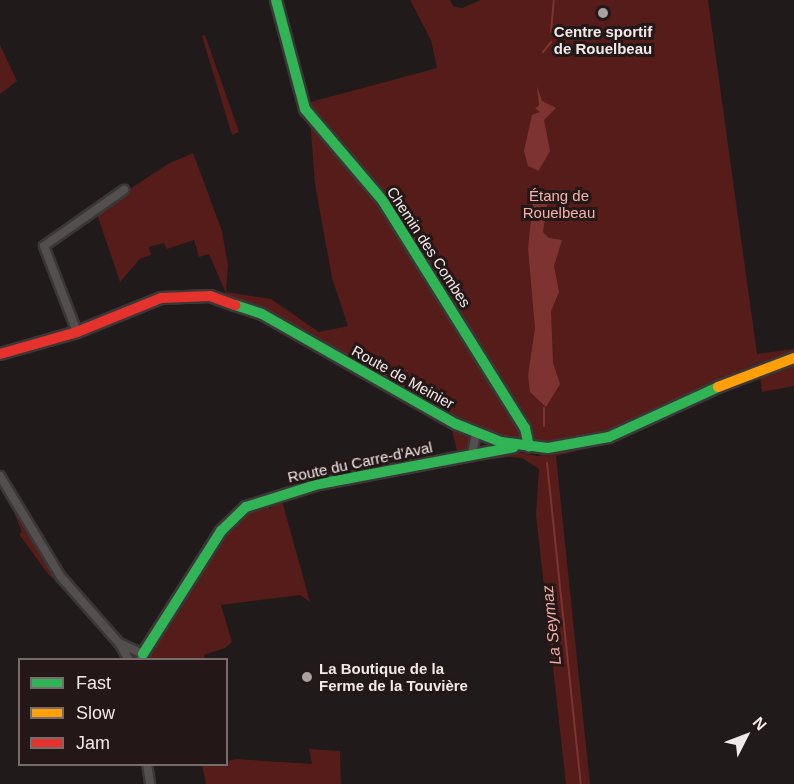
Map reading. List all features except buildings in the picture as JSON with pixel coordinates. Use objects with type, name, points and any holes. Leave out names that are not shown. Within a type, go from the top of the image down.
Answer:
[{"type":"street","name":"Chemin des Combes","points":[[276,0],[305,109],[383,201],[525,428],[524,447]]},
{"type":"street","points":[[77,332],[44,246],[123,190]]},
{"type":"street","name":"Route de Meinier","points":[[1,352],[77,332],[161,298],[194,294],[225,299],[262,314],[476,433],[524,447],[573,446],[609,437],[732,380],[794,358]]},
{"type":"street","points":[[472,454],[476,433]]},
{"type":"street","name":"Route du Carre-d'Aval","points":[[141,657],[221,531],[241,510],[311,486],[472,454],[524,447]]},
{"type":"street","points":[[0,476],[48,559],[120,643],[128,658]]},
{"type":"street","points":[[120,643],[141,657]]},
{"type":"street","points":[[147,766],[150,784]]},
{"type":"green space","name":"Étang de Rouelbeau","points":[[410,0],[450,0],[453,6],[462,8],[481,0],[708,0],[757,354],[794,349],[794,355],[758,363],[591,439],[537,444],[448,299],[307,103],[437,68],[431,40]]},
{"type":"green space","points":[[205,35],[239,132],[232,135],[202,36]]},
{"type":"green space","points":[[0,45],[17,81],[0,94]]},
{"type":"green space","points":[[310,119],[380,200],[522,427],[525,440],[479,430],[385,380],[377,368],[369,369],[227,296],[209,254],[199,257],[194,240],[167,249],[164,243],[149,247],[151,255],[140,259],[120,282],[96,211],[168,164],[193,153],[222,231],[228,265],[226,292],[271,299],[319,332],[348,326],[332,278],[315,184]]},
{"type":"green space","points":[[794,364],[794,386],[762,392],[760,375]]},
{"type":"green space","points":[[451,427],[471,437],[467,451],[458,454]]},
{"type":"green space","points":[[614,442],[556,456],[590,784],[566,784],[536,515],[539,469],[522,458],[511,457],[424,467],[514,451],[537,456]]},
{"type":"green space","points":[[281,497],[310,602],[300,595],[221,605],[232,642],[225,648],[204,655],[205,658],[144,658],[179,611],[224,532],[246,512],[267,505],[270,509]]},
{"type":"green space","points":[[11,505],[22,526],[65,589],[48,574],[19,534],[22,532]]},
{"type":"green space","points":[[309,749],[340,751],[341,784],[206,784],[202,766],[228,766],[228,761],[237,759],[312,764]]},
{"type":"shaded area","points":[[537,86],[542,101],[556,108],[544,120],[550,151],[539,170],[541,194],[548,201],[543,232],[549,238],[562,240],[554,266],[559,292],[551,311],[553,363],[560,384],[546,407],[530,392],[528,376],[535,328],[528,248],[533,201],[541,195],[539,171],[528,166],[524,151],[532,115],[540,112],[535,108],[539,106]]},
{"type":"waterway","points":[[551,32],[554,0]]},
{"type":"waterway","points":[[543,52],[551,42]]},
{"type":"waterway","name":"La Seymaz","points":[[544,408],[544,426]]},
{"type":"waterway","name":"La Seymaz","points":[[547,463],[581,784]]},
{"type":"traffic: fast","points":[[276,0],[305,109],[383,201],[525,428],[529,447]]},
{"type":"traffic: fast","points":[[235,305],[262,314],[456,424],[501,442],[548,448],[609,437],[718,387]]},
{"type":"traffic: fast","points":[[143,654],[221,531],[246,507],[319,484],[514,447]]},
{"type":"traffic: slow","points":[[718,387],[794,358]]},
{"type":"traffic: jam","points":[[0,354],[77,332],[161,298],[210,296],[235,305]]},
{"type":"place","name":"Centre sportif de Rouelbeau","points":[[603,13]]},
{"type":"place","name":"La Boutique de la Ferme de la Touvière","points":[[307,677]]}]
